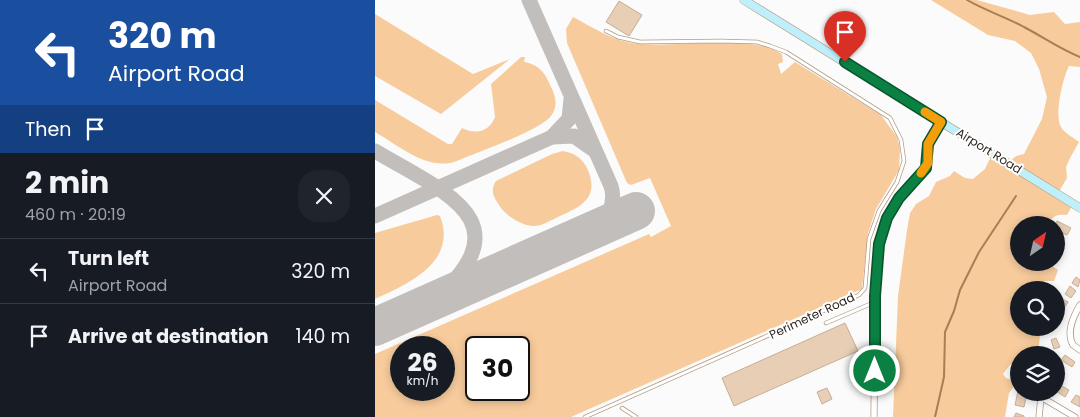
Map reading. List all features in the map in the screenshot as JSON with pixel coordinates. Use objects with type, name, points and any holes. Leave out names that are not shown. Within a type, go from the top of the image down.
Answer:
[{"type":"main road","name":"Airport Road","points":[[744,0],[1080,208]]},
{"type":"street","points":[[874,417],[875,301],[879,244],[887,218],[899,198],[926,168],[928,144],[941,122]]},
{"type":"street","points":[[1080,305],[1074,314],[1070,332],[1073,346],[1080,350]]},
{"type":"street","points":[[1039,417],[1041,397],[1075,417]]},
{"type":"lane","name":"Perimeter Road","points":[[585,417],[859,295],[865,288],[869,239],[879,211],[897,182],[903,161],[901,140],[890,118],[786,52],[757,42],[640,42],[618,37],[606,31]]},
{"type":"lane","points":[[826,323],[875,301]]},
{"type":"lane","points":[[875,353],[869,353],[862,364],[862,389],[875,389]]},
{"type":"lane","points":[[622,408],[635,417]]},
{"type":"shaded area","points":[[931,0],[977,0],[1030,15],[1054,12],[1065,24],[1080,22],[1080,67],[1069,66],[1062,87],[1058,114],[1062,129],[1079,142],[1066,167],[1067,178],[1058,193],[1073,204],[1067,215],[1010,216],[1010,271],[1058,271],[1054,281],[1010,281],[1010,336],[1040,336],[1039,346],[1010,346],[1010,365],[1003,374],[1010,379],[1010,392],[1005,417],[893,417],[898,296],[910,213],[916,204],[929,196],[936,182],[950,176],[954,171],[965,178],[973,179],[985,169],[992,154],[1008,163],[1016,156],[1024,154],[1042,119],[1047,97],[1039,69],[1031,53],[1015,41],[988,35]]},
{"type":"shaded area","points":[[375,14],[473,74],[510,59],[441,114],[375,76]]},
{"type":"shaded area","points":[[573,17],[605,34],[632,43],[733,42],[751,44],[782,54],[783,62],[778,64],[781,74],[795,62],[881,115],[897,137],[900,148],[899,170],[876,209],[868,233],[862,289],[571,417],[375,417],[375,354],[390,347],[390,401],[455,401],[455,336],[416,336],[649,234],[651,237],[671,226],[650,178],[631,185],[627,183],[567,43],[566,29]]},
{"type":"shaded area","points":[[521,57],[525,57],[524,62],[534,65],[541,70],[553,90],[555,98],[555,109],[551,116],[535,128],[457,161],[446,163],[435,163],[414,156],[375,132],[375,100],[448,144],[452,144],[462,128],[477,132],[486,129],[495,117],[491,84]]},
{"type":"shaded area","points":[[563,151],[577,156],[583,161],[591,179],[590,195],[580,206],[537,226],[521,223],[501,208],[493,192],[496,181],[552,154]]},
{"type":"shaded area","points":[[437,215],[440,216],[444,232],[442,246],[436,259],[415,278],[375,299],[375,233]]},
{"type":"building","points":[[619,1],[642,15],[629,36],[606,22]]},
{"type":"building","points":[[1065,225],[1071,228],[1067,235],[1065,234]]},
{"type":"building","points":[[1076,277],[1080,280],[1078,287],[1072,283]]},
{"type":"building","points":[[1070,286],[1076,291],[1071,298],[1065,294]]},
{"type":"building","points":[[845,323],[858,351],[734,406],[722,378]]},
{"type":"building","points":[[1056,338],[1060,346],[1053,346],[1051,340]]},
{"type":"building","points":[[1065,355],[1075,362],[1072,367],[1065,363]]},
{"type":"building","points":[[827,388],[832,399],[822,404],[817,392]]},
{"type":"building","points":[[1065,388],[1069,390],[1065,397]]},
{"type":"building","points":[[1076,395],[1080,397],[1080,407],[1071,402]]},
{"type":"building","points":[[1016,401],[1025,401],[1024,407],[1015,405]]},
{"type":"building","points":[[1016,413],[1024,416],[1024,417],[1014,417]]},
{"type":"waterway","points":[[967,0],[1017,23],[1080,57]]},
{"type":"waterway","points":[[935,417],[944,377],[945,332],[960,290],[979,252],[1016,196]]},
{"type":"taxiway","points":[[529,0],[611,186],[613,197],[611,208],[600,228]]},
{"type":"taxiway","points":[[552,137],[569,119],[571,99]]},
{"type":"taxiway","points":[[375,216],[552,137],[574,136],[594,150]]},
{"type":"taxiway","points":[[375,151],[449,196],[465,212],[474,230],[473,250],[460,274],[432,302]]},
{"type":"runway","points":[[375,327],[636,211]]},
{"type":"slow traffic","points":[[921,173],[928,163],[928,144],[941,122],[925,112]]},
{"type":"route","points":[[845,62],[941,122],[928,144],[928,163],[926,168],[899,198],[887,218],[879,244],[875,296],[875,371]]}]
